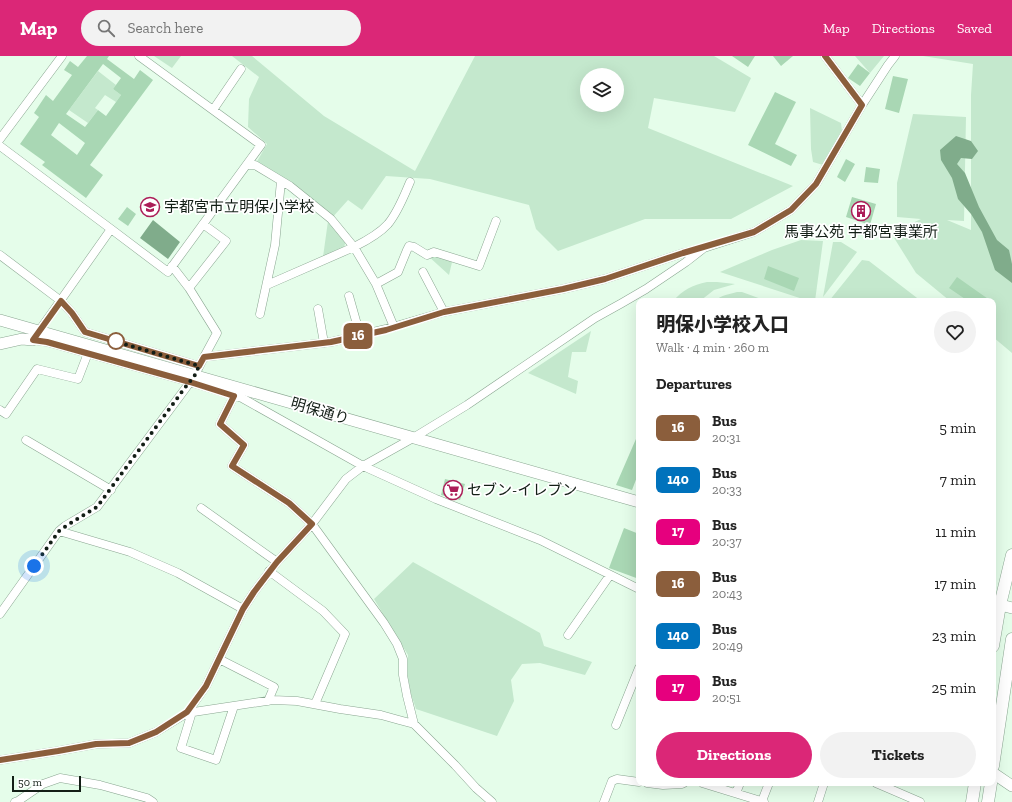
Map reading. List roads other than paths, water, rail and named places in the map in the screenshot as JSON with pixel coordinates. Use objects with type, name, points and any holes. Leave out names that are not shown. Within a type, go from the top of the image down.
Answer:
[{"type":"main road","points":[[996,616],[997,604],[1009,582],[1012,555]]},
{"type":"main road","points":[[996,747],[1010,661],[1012,639]]},
{"type":"main road","points":[[972,802],[975,786]]},
{"type":"main road","points":[[988,802],[991,786]]},
{"type":"street","points":[[0,139],[62,56]]},
{"type":"street","points":[[0,146],[168,272],[261,145],[139,56]]},
{"type":"street","points":[[825,56],[862,105]]},
{"type":"street","points":[[204,357],[324,343],[394,327],[444,312],[563,289],[605,279],[683,253],[754,232],[791,210],[816,184],[862,105],[895,56]]},
{"type":"street","points":[[213,110],[241,69]]},
{"type":"street","points":[[247,165],[255,165],[290,186],[331,220],[354,247],[376,284],[394,327]]},
{"type":"street","points":[[260,314],[275,245],[281,181]]},
{"type":"street","points":[[267,285],[368,240],[388,224],[403,199],[410,182]]},
{"type":"street","points":[[376,284],[398,272],[409,246],[414,247],[427,255],[434,252],[479,266],[496,221]]},
{"type":"street","points":[[189,288],[226,241],[204,224]]},
{"type":"street","points":[[0,344],[36,335],[111,230]]},
{"type":"street","points":[[234,706],[216,760],[181,748],[190,712],[220,659],[243,609],[269,571],[312,524],[346,479],[364,466],[467,405],[595,318],[646,289],[704,248]]},
{"type":"street","points":[[0,255],[61,301],[72,313],[85,332],[195,374],[234,396],[242,398],[364,466],[436,499],[540,540],[636,588]]},
{"type":"street","points":[[0,614],[59,531],[97,507],[195,374],[217,333],[189,288],[172,266]]},
{"type":"street","points":[[423,272],[444,312]]},
{"type":"street","points":[[349,296],[360,335]]},
{"type":"street","points":[[318,309],[324,343]]},
{"type":"street","name":"明保通り","points":[[0,320],[36,335],[195,374],[636,501]]},
{"type":"street","points":[[36,335],[47,342],[88,353],[195,374]]},
{"type":"street","points":[[0,410],[6,414],[37,369],[78,379],[88,353]]},
{"type":"street","points":[[234,396],[220,424],[244,445],[232,466],[289,503],[312,524],[384,623],[397,644],[403,659],[403,675],[414,724]]},
{"type":"street","points":[[26,440],[110,490]]},
{"type":"street","points":[[201,508],[277,562]]},
{"type":"street","points":[[59,531],[130,552],[178,573],[243,609]]},
{"type":"street","points":[[269,571],[323,611],[345,634],[315,704]]},
{"type":"street","points":[[568,635],[610,575]]},
{"type":"street","points":[[997,604],[1012,608]]},
{"type":"street","points":[[220,659],[274,687],[268,701]]},
{"type":"street","points":[[616,725],[636,675]]},
{"type":"street","points":[[0,760],[96,744],[129,743],[156,732],[190,712],[273,700],[297,701],[340,710],[381,715],[414,724],[476,788],[492,802]]},
{"type":"street","points":[[996,775],[1012,786]]},
{"type":"street","points":[[15,802],[43,784],[60,778],[100,785],[147,798],[153,802]]},
{"type":"street","points":[[604,802],[612,781],[617,779],[636,780]]},
{"type":"street","points":[[712,786],[763,802],[768,786]]},
{"type":"street","points":[[736,793],[739,786]]},
{"type":"street","points":[[818,802],[823,786]]},
{"type":"street","points":[[883,786],[920,802]]},
{"type":"place","name":"宇都宮市立明保小学校","points":[[150,207]]},
{"type":"place","name":"馬事公苑 宇都宮事業所","points":[[861,211]]},
{"type":"place","name":"セブン-イレブン","points":[[453,490]]}]
